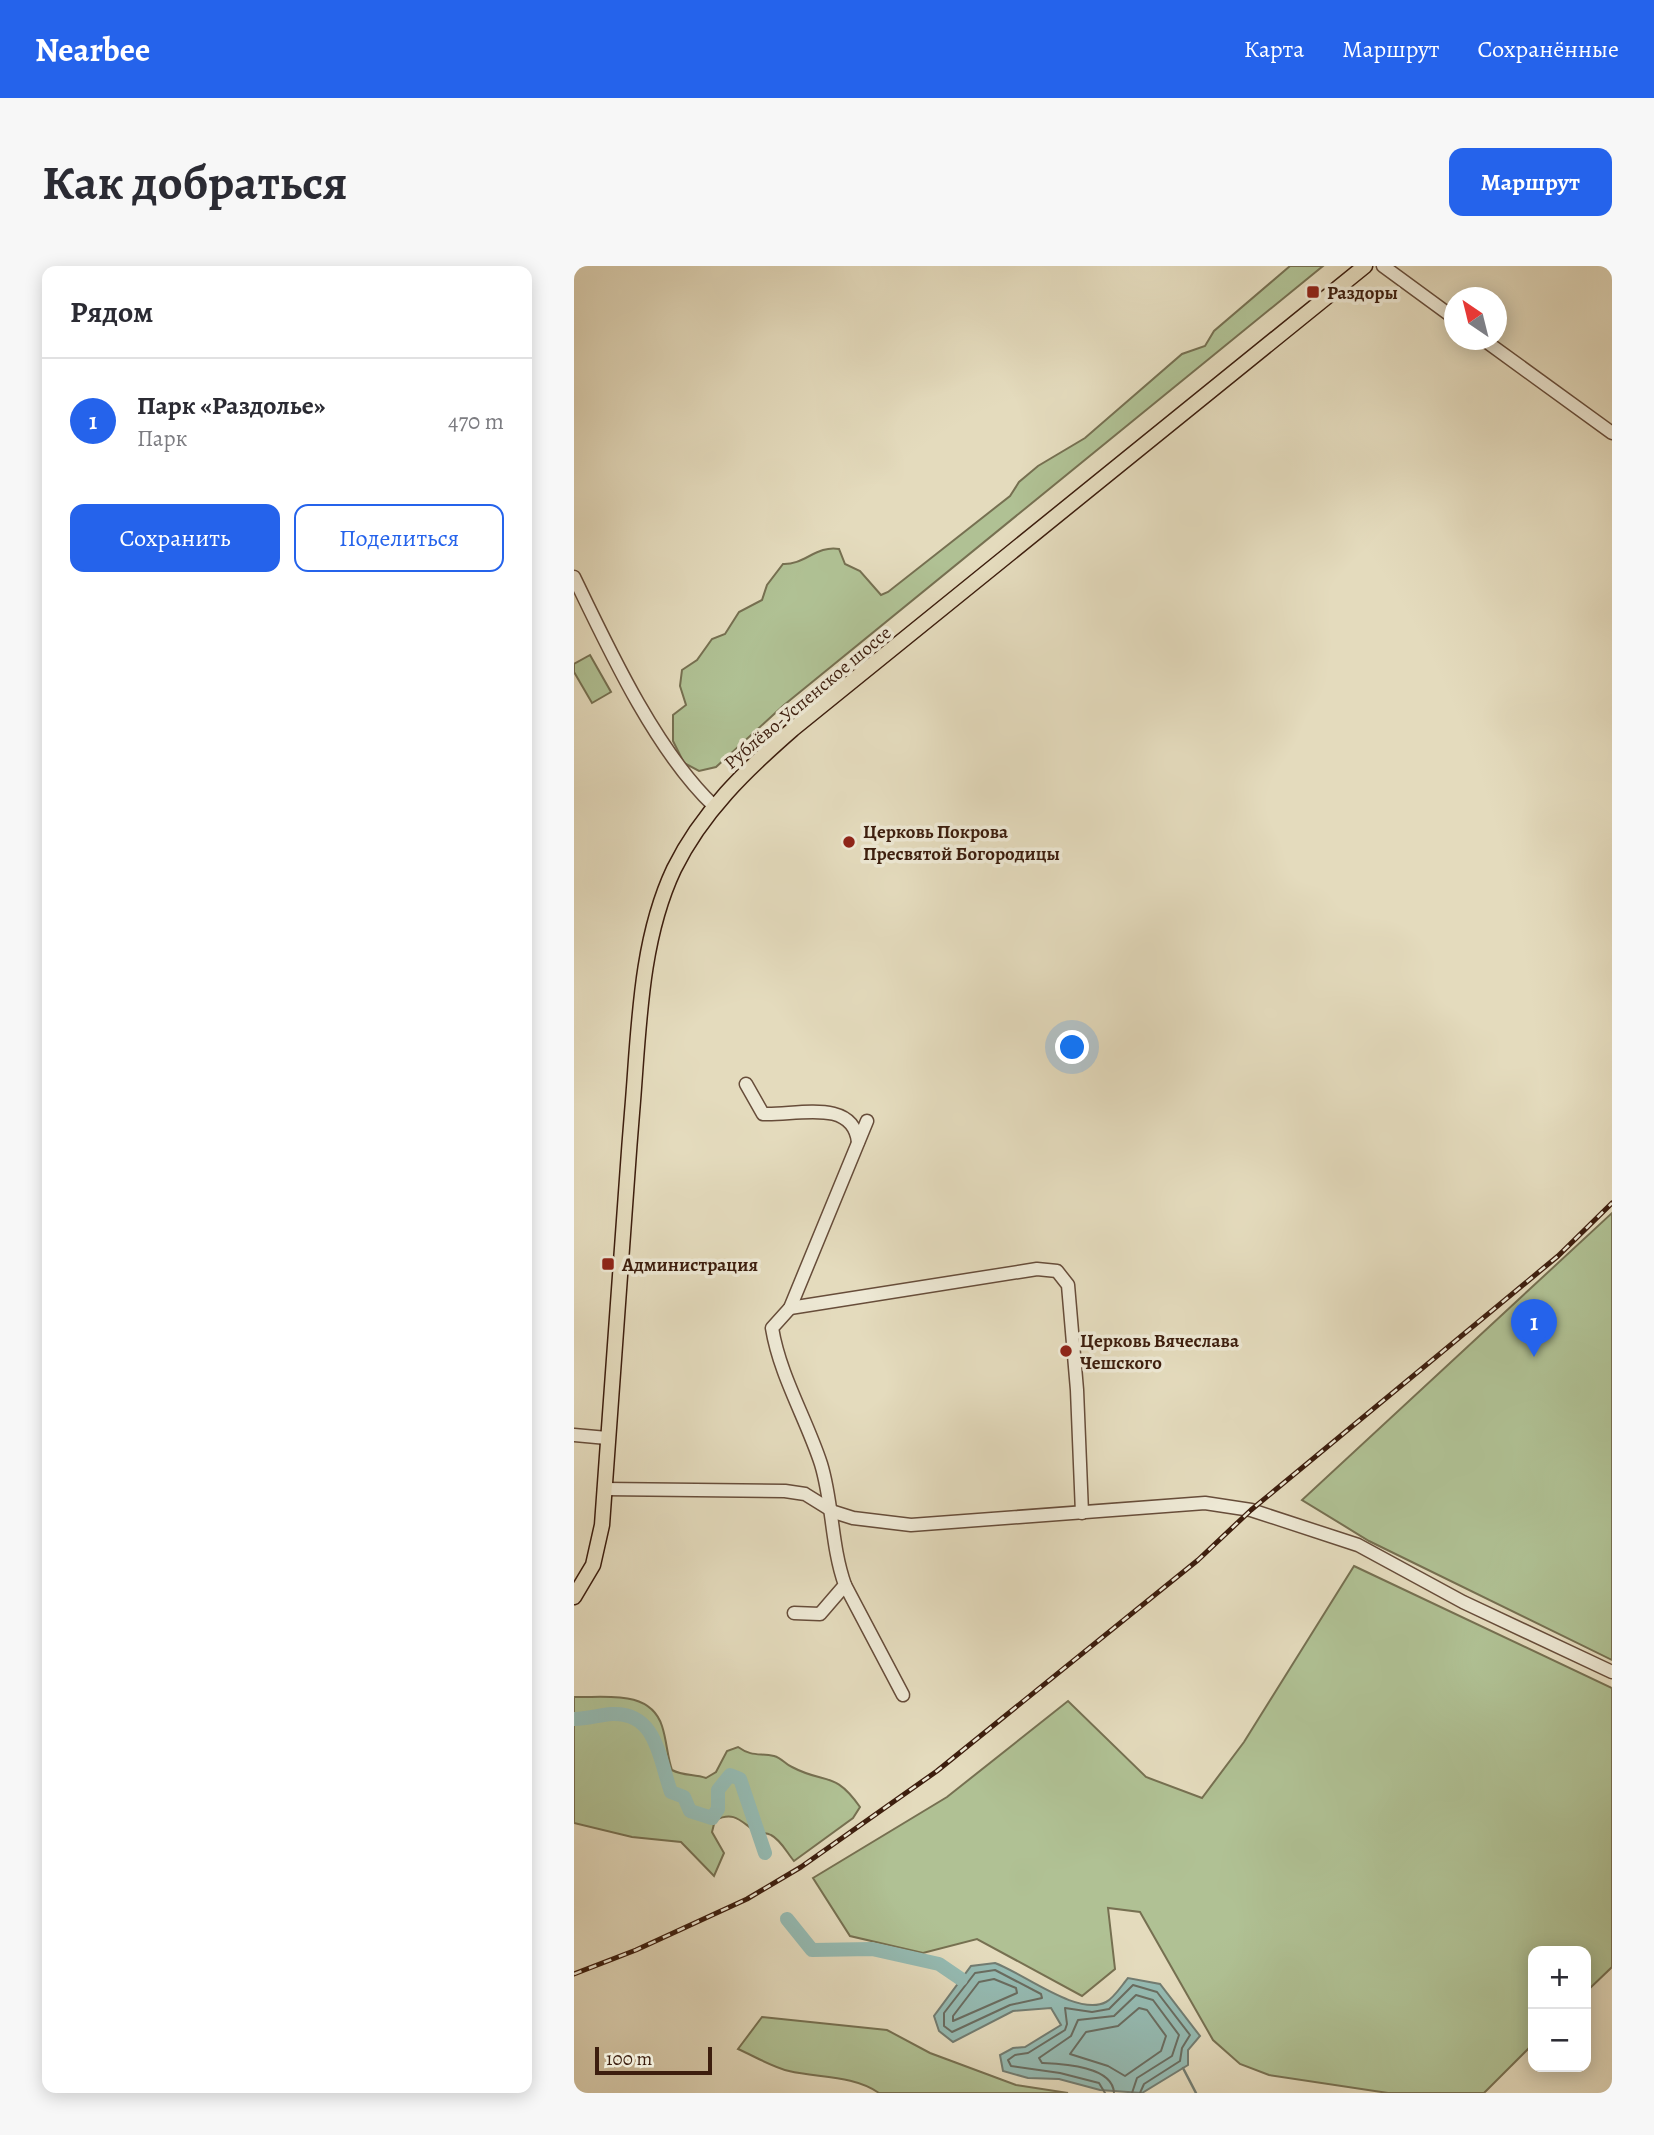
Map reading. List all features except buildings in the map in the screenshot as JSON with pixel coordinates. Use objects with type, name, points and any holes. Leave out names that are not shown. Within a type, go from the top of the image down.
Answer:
[{"type":"main road","name":"Рублёво-Успенское шоссе","points":[[574,1597],[587,1578],[597,1552],[618,1312],[619,1251],[649,957],[664,893],[674,870],[714,806],[750,767],[793,729],[1365,266]]},
{"type":"street","points":[[1383,266],[1444,311]]},
{"type":"street","points":[[1498,350],[1612,433]]},
{"type":"street","points":[[574,577],[603,636],[670,755],[684,776],[714,806]]},
{"type":"street","points":[[746,1084],[763,1114],[814,1111],[847,1118],[856,1128],[858,1142]]},
{"type":"street","points":[[867,1121],[790,1308],[772,1328],[775,1350],[821,1464],[837,1563],[845,1585],[903,1695]]},
{"type":"street","points":[[790,1308],[1037,1269],[1057,1270],[1068,1285],[1077,1390],[1082,1513]]},
{"type":"street","points":[[574,1435],[607,1438]]},
{"type":"street","points":[[604,1489],[786,1490],[805,1494],[853,1518],[911,1525],[1205,1503],[1251,1510],[1358,1545],[1452,1596],[1612,1672]]},
{"type":"street","points":[[794,1613],[820,1614],[845,1585]]},
{"type":"green space","points":[[1290,266],[1323,266],[784,705],[716,767],[699,771],[684,763],[673,741],[673,715],[686,705],[680,686],[682,670],[697,660],[712,639],[725,634],[739,612],[762,600],[767,585],[783,564],[798,562],[824,550],[839,549],[845,564],[860,571],[881,595],[888,592],[1010,496],[1019,482],[1038,466],[1085,438],[1182,354],[1205,346],[1214,331]]},
{"type":"green space","points":[[590,655],[611,692],[592,703],[574,672],[574,664]]},
{"type":"green space","points":[[1612,1213],[1612,1660],[1369,1541],[1302,1500]]},
{"type":"green space","points":[[1354,1566],[1612,1688],[1612,1967],[1591,1987],[1591,1946],[1528,1946],[1528,2049],[1484,2093],[1388,2093],[1269,2075],[1240,2064],[1213,2040],[1140,1912],[1108,1908],[1115,1969],[1082,1996],[977,1939],[923,1953],[850,1936],[813,1878],[947,1797],[1068,1701],[1146,1777],[1202,1798],[1244,1742]]},
{"type":"green space","points":[[574,1697],[625,1698],[648,1706],[662,1726],[670,1765],[676,1772],[706,1778],[716,1772],[727,1751],[738,1747],[752,1753],[777,1757],[790,1766],[836,1783],[851,1795],[860,1807],[853,1818],[794,1861],[775,1837],[757,1832],[732,1817],[715,1820],[712,1832],[724,1853],[714,1876],[681,1842],[632,1837],[574,1823]]},
{"type":"green space","points":[[762,2017],[887,2030],[930,2053],[1016,2085],[1068,2093],[879,2093],[847,2080],[789,2071],[738,2049]]},
{"type":"water","points":[[995,1963],[1050,1992],[1081,2004],[1106,2002],[1128,1978],[1160,1984],[1200,2036],[1188,2050],[1188,2065],[1142,2093],[1100,2090],[1059,2079],[1028,2078],[1003,2071],[1000,2055],[1013,2048],[1025,2047],[1061,2025],[1051,2008],[1013,2011],[953,2042],[939,2031],[934,2016],[971,1966]]},
{"type":"waterway","points":[[574,1719],[612,1714],[627,1715],[639,1721],[654,1740],[671,1792],[684,1797],[690,1811],[712,1818],[718,1809],[718,1790],[730,1775],[740,1779],[765,1853]]},
{"type":"waterway","points":[[787,1919],[812,1950],[872,1949],[939,1964],[961,1979]]},
{"type":"waterway","points":[[1183,2068],[1196,2093]]},
{"type":"railway","points":[[574,1974],[636,1950],[747,1899],[801,1867],[937,1771],[1198,1560],[1251,1510],[1558,1256],[1612,1203]]},
{"type":"place","name":"Раздоры","points":[[1313,292]]},
{"type":"place","name":"Церковь Покрова Пресвятой Богородицы","points":[[849,842]]},
{"type":"place","name":"Администрация","points":[[608,1264]]},
{"type":"place","name":"Церковь Вячеслава Чешского","points":[[1066,1351]]},
{"type":"place","name":"Парк «Раздолье»","points":[[1534,1357]]}]
